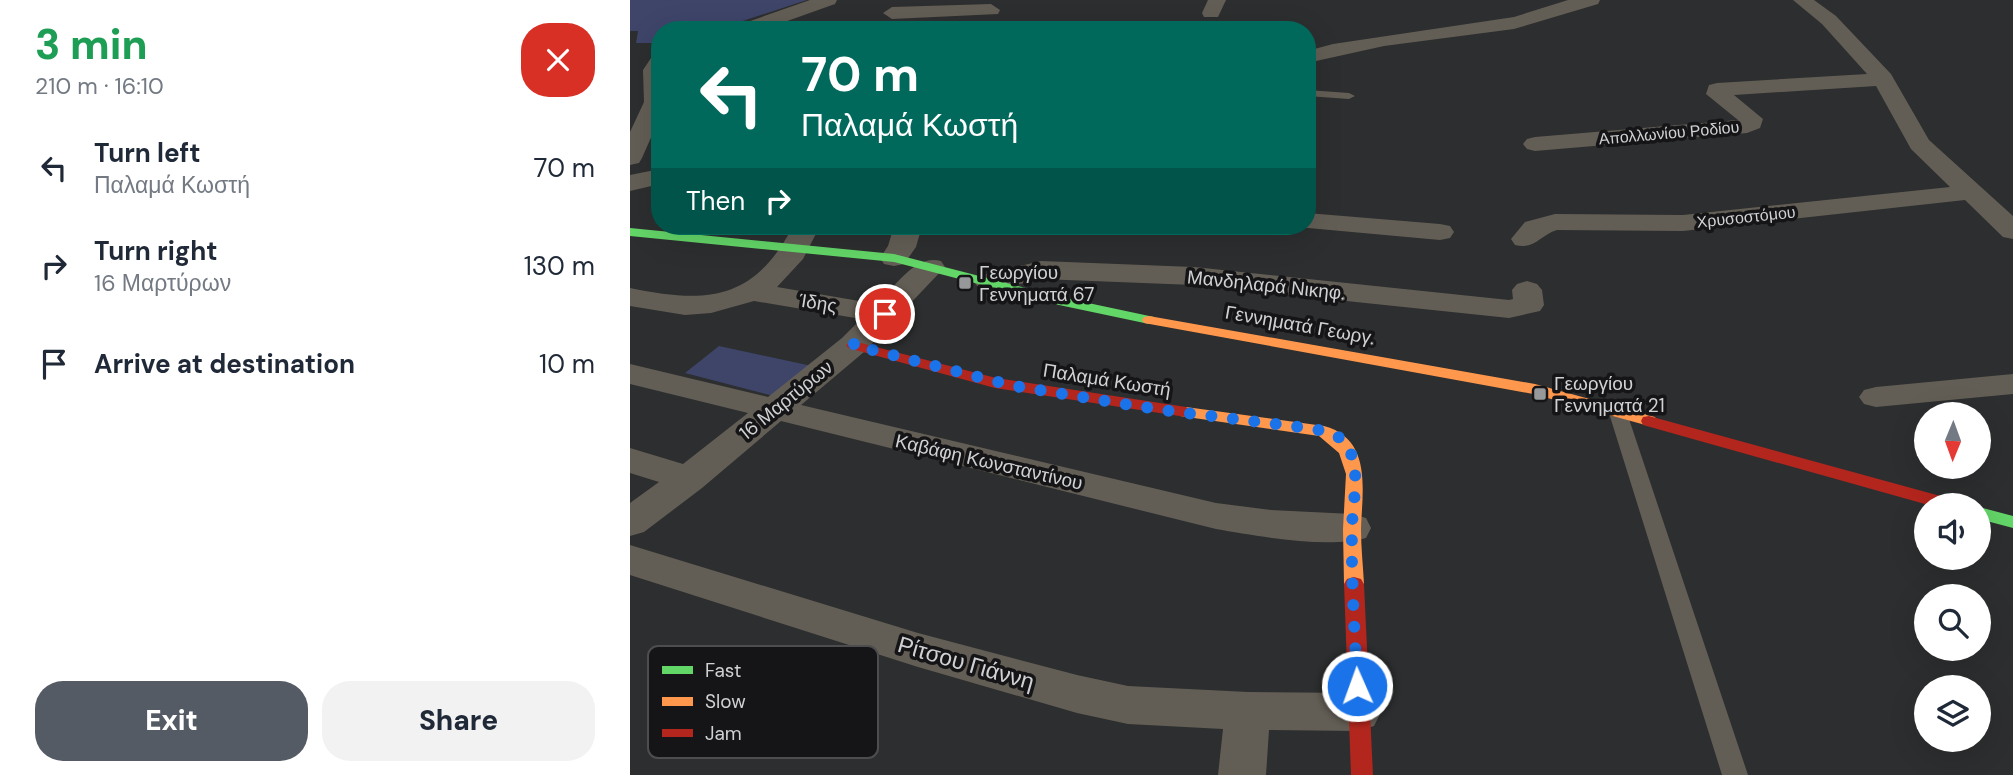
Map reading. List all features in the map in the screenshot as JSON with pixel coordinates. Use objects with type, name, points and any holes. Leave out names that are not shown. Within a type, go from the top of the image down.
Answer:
[{"type":"street","points":[[768,21],[828,0]]},
{"type":"street","points":[[1316,55],[1366,43],[1530,20],[1591,0]]},
{"type":"street","points":[[1802,0],[1829,20],[1883,79],[1919,144],[2013,231]]},
{"type":"street","points":[[892,13],[994,5]]},
{"type":"street","name":"Απολλωνίου Ροδίου","points":[[1535,144],[1746,126],[1752,123],[1752,119],[1717,94],[1717,90],[1883,79]]},
{"type":"street","points":[[630,158],[651,119]]},
{"type":"street","points":[[630,183],[651,178]]},
{"type":"street","name":"Χρυσοστόμου","points":[[1525,239],[1535,228],[1555,222],[1683,223],[1972,191]]},
{"type":"street","points":[[1316,223],[1440,232]]},
{"type":"street","name":"Γεννηματά Γεωργ.","points":[[630,232],[651,233]]},
{"type":"street","name":"Γεννηματά Γεωργ.","points":[[733,235],[802,237],[1129,316],[1490,380],[1616,410],[1914,494]]},
{"type":"street","points":[[894,258],[902,247],[905,235]]},
{"type":"street","points":[[742,297],[788,262],[802,237]]},
{"type":"street","name":"16 Μαρτύρων","points":[[630,522],[775,410],[853,345],[931,267]]},
{"type":"street","name":"Μανδηλαρά Νικηφ.","points":[[989,282],[1041,271],[1194,276],[1509,309],[1529,305],[1527,290]]},
{"type":"street","name":"Ίδης","points":[[630,297],[668,304],[713,304],[742,297],[885,314]]},
{"type":"street","name":"Παλαμά Κωστή","points":[[853,345],[1018,387],[1324,431],[1345,442],[1350,451],[1355,489],[1352,528]]},
{"type":"street","name":"Καβάφη Κωνσταντίνου","points":[[630,374],[1225,518],[1271,524],[1352,528]]},
{"type":"street","points":[[1875,397],[2013,384]]},
{"type":"street","points":[[630,460],[689,478]]},
{"type":"street","points":[[1991,516],[2013,522]]},
{"type":"street","points":[[1352,528],[1362,775]]},
{"type":"street","name":"Ρίτσου Γιάννη","points":[[630,560],[918,650],[1077,694],[1128,705],[1248,711],[1358,712]]},
{"type":"street","points":[[1242,775],[1248,711]]},
{"type":"lane","points":[[1316,94],[1349,96]]},
{"type":"lane","points":[[1616,410],[1735,775]]},
{"type":"shaded area","points":[[630,0],[807,0],[743,21],[651,21],[651,43],[636,43],[638,31],[630,31]]},
{"type":"shaded area","points":[[719,346],[812,366],[774,396],[685,373]]},
{"type":"traffic: fast","points":[[630,232],[651,234]]},
{"type":"traffic: fast","points":[[660,235],[894,258],[1059,301],[1149,320]]},
{"type":"traffic: fast","points":[[1991,516],[2013,522]]},
{"type":"traffic: slow","points":[[1149,320],[1535,389],[1649,421]]},
{"type":"traffic: slow","points":[[1186,412],[1324,431],[1338,440],[1347,451],[1354,474],[1354,584]]},
{"type":"traffic: jam","points":[[853,345],[995,383],[1186,412]]},
{"type":"traffic: jam","points":[[1649,421],[1914,495]]},
{"type":"traffic: jam","points":[[1354,584],[1362,775]]},
{"type":"place","name":"Γεωργίου Γεννηματά 67","points":[[965,283]]},
{"type":"place","name":"Γεωργίου Γεννηματά 21","points":[[1540,394]]},
{"type":"route","points":[[885,314],[853,345],[995,383],[1162,410],[1308,428],[1335,435],[1345,442],[1353,464],[1355,489],[1352,528],[1357,686]]}]
